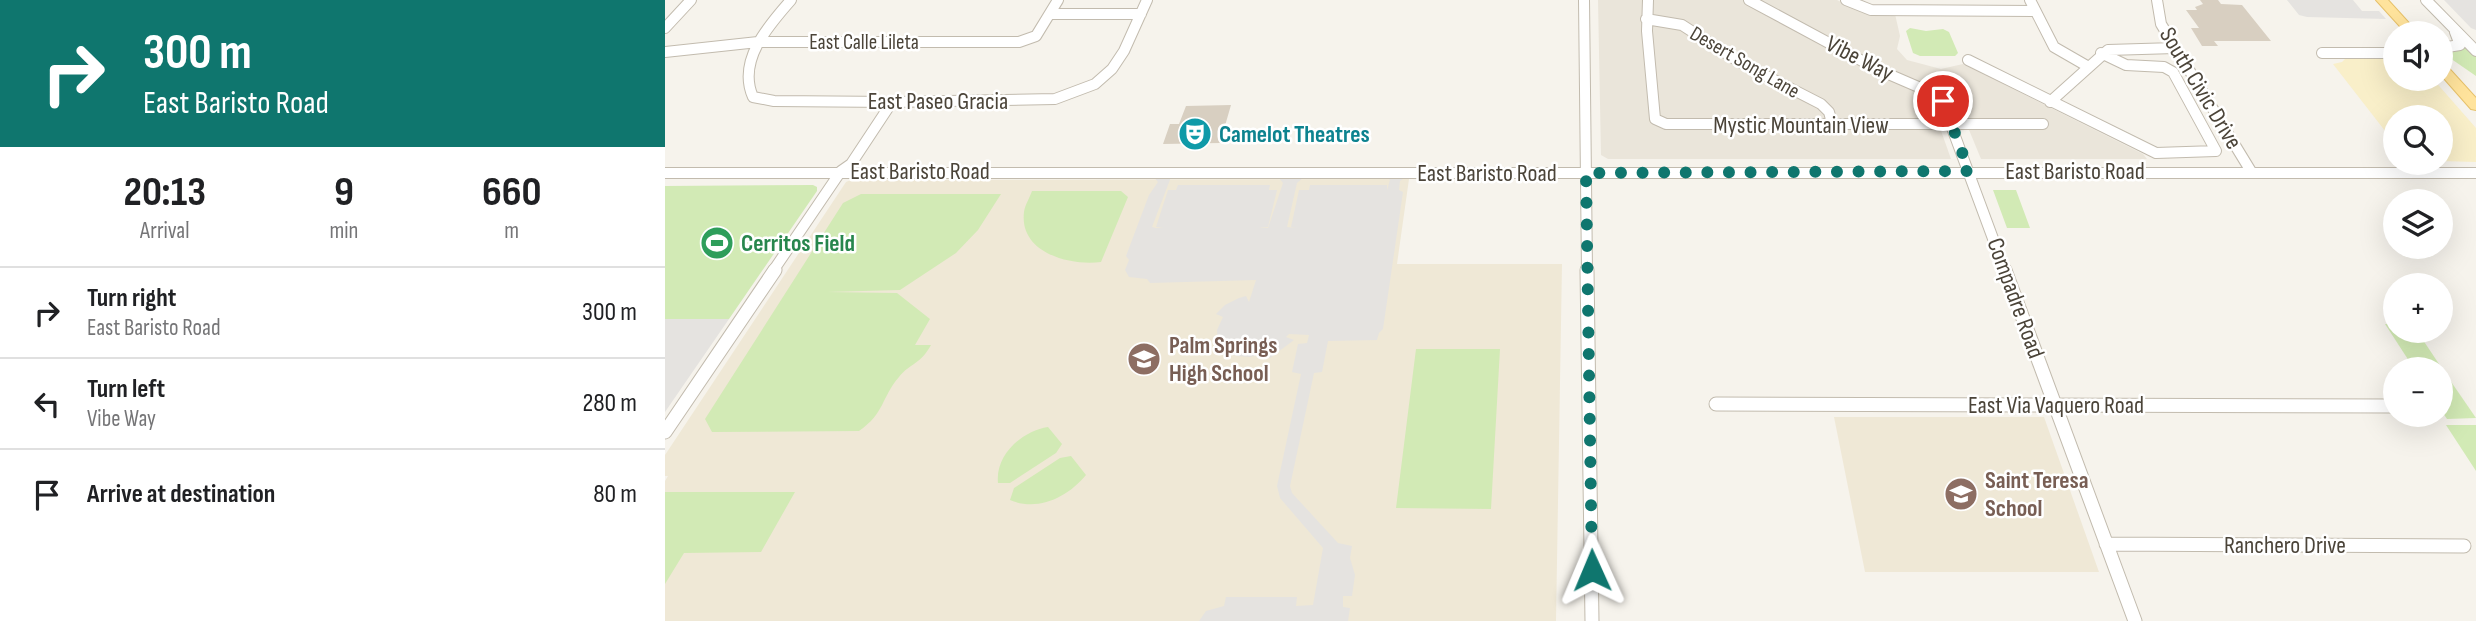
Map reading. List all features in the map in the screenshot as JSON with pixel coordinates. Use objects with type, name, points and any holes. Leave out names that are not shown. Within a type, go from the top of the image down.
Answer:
[{"type":"main road","points":[[2382,0],[2401,21]]},
{"type":"main road","points":[[2453,80],[2476,106]]},
{"type":"street","points":[[665,28],[691,0]]},
{"type":"street","points":[[758,42],[791,0]]},
{"type":"street","name":"East Calle Lileta","points":[[665,52],[758,42],[1019,42],[1036,36],[1058,0]]},
{"type":"street","name":"East Paseo Gracia","points":[[758,42],[747,81],[747,89],[753,97],[774,101],[1039,100],[1069,95],[1095,84],[1112,69],[1124,51],[1147,0]]},
{"type":"street","points":[[1584,0],[1593,621]]},
{"type":"street","points":[[1646,19],[1648,0]]},
{"type":"street","name":"Vibe Way","points":[[1749,0],[1943,101],[1969,171]]},
{"type":"street","points":[[1846,0],[1871,10],[2035,10]]},
{"type":"street","points":[[1916,0],[1919,10]]},
{"type":"street","points":[[2030,0],[2057,51],[2087,66]]},
{"type":"street","name":"South Civic Drive","points":[[2157,0],[2161,24],[2252,173]]},
{"type":"street","points":[[2426,0],[2446,21]]},
{"type":"street","points":[[1051,14],[1141,14]]},
{"type":"street","name":"Mystic Mountain View","points":[[1646,19],[1655,119],[1666,124],[2043,124]]},
{"type":"street","name":"Desert Song Lane","points":[[1646,19],[1682,25],[1741,63],[1821,104],[1829,112],[1832,123]]},
{"type":"street","points":[[2453,28],[2476,51]]},
{"type":"street","points":[[2453,29],[2460,45],[2453,46]]},
{"type":"street","points":[[2050,102],[2101,53],[2114,48],[2175,48]]},
{"type":"street","points":[[1968,60],[2156,153],[2216,151],[2173,72],[2164,67],[2126,65],[2101,53]]},
{"type":"street","points":[[2322,53],[2383,53]]},
{"type":"street","points":[[665,432],[841,171],[851,164],[892,102]]},
{"type":"street","name":"Compadre Road","points":[[1969,171],[2135,621]]},
{"type":"street","name":"East Baristo Road","points":[[665,173],[2476,173]]},
{"type":"street","name":"East Via Vaquero Road","points":[[1716,404],[2383,406]]},
{"type":"street","name":"Ranchero Drive","points":[[2106,544],[2464,546]]},
{"type":"shaded area","points":[[1598,0],[1837,0],[1863,13],[1895,14],[1900,36],[1897,49],[1907,60],[1941,69],[1963,64],[2143,154],[2147,159],[1981,159],[1967,125],[1939,125],[1951,159],[1608,159],[1601,155]]},
{"type":"shaded area","points":[[2287,0],[2353,0],[2362,11],[2379,11],[2386,19],[2307,17],[2299,15]]},
{"type":"shaded area","points":[[2444,0],[2476,0],[2476,30],[2471,28]]},
{"type":"shaded area","points":[[1153,176],[1171,177],[1152,227],[1156,228],[1163,228],[1156,227],[1168,190],[1176,190],[1178,185],[1270,185],[1269,190],[1277,190],[1268,227],[1259,227],[1268,228],[1283,183],[1278,177],[1304,177],[1297,183],[1287,227],[1297,228],[1291,227],[1299,190],[1309,190],[1310,185],[1387,185],[1387,190],[1390,180],[1385,176],[1406,177],[1400,181],[1399,190],[1403,192],[1383,329],[1377,340],[1328,341],[1322,372],[1314,373],[1290,486],[1292,493],[1338,543],[1352,546],[1350,558],[1355,575],[1352,596],[1343,596],[1343,607],[1350,608],[1348,621],[1199,621],[1206,611],[1224,606],[1226,597],[1297,597],[1296,606],[1313,605],[1323,548],[1280,498],[1277,486],[1301,374],[1292,372],[1298,344],[1307,343],[1309,335],[1289,334],[1286,337],[1294,340],[1270,358],[1265,353],[1250,357],[1236,356],[1225,351],[1218,342],[1217,330],[1223,317],[1216,314],[1225,305],[1239,298],[1246,296],[1249,302],[1256,280],[1150,283],[1147,279],[1129,277],[1125,270],[1129,260],[1126,256],[1149,195],[1158,182]]},
{"type":"shaded area","name":"Palm Springs High School","points":[[1409,179],[1397,264],[1562,264],[1556,621],[665,621],[665,481],[668,476],[665,476],[665,455],[846,182]]},
{"type":"shaded area","points":[[665,319],[729,319],[665,412]]},
{"type":"shaded area","name":"Saint Teresa School","points":[[1834,417],[2044,417],[2099,572],[1865,572]]},
{"type":"green space","points":[[1910,28],[1926,31],[1943,29],[1949,32],[1958,53],[1955,56],[1920,56],[1913,53],[1906,31]]},
{"type":"green space","points":[[2467,47],[2476,56],[2476,76],[2453,60],[2453,51]]},
{"type":"green space","name":"Cerritos Field","points":[[665,186],[817,187],[817,191],[729,319],[665,319]]},
{"type":"green space","points":[[1993,190],[2016,190],[2030,228],[2007,228]]},
{"type":"green space","points":[[1032,191],[1121,191],[1128,197],[1101,262],[1062,259],[1038,247],[1025,226],[1024,212]]},
{"type":"green space","points":[[861,194],[1001,194],[978,230],[956,253],[900,290],[827,292],[897,293],[930,319],[915,345],[931,345],[923,356],[899,377],[874,418],[859,431],[712,432],[705,419],[843,203]]},
{"type":"green space","points":[[2397,343],[2425,343],[2434,357],[2406,357]]},
{"type":"green space","points":[[1416,349],[1500,349],[1491,509],[1396,508]]},
{"type":"green space","points":[[2453,385],[2476,418],[2453,419]]},
{"type":"green space","points":[[2476,425],[2476,471],[2447,427]]},
{"type":"green space","points":[[1048,427],[1062,444],[1056,453],[1010,483],[998,483],[1001,463],[1012,446],[1038,429]]},
{"type":"green space","points":[[1071,456],[1086,475],[1070,490],[1042,503],[1010,500],[1014,488],[1060,458]]},
{"type":"green space","points":[[665,492],[795,492],[761,552],[684,553],[665,584]]},
{"type":"sand","points":[[2346,58],[2383,58],[2383,91],[2444,91],[2476,128],[2476,162],[2453,161],[2453,105],[2383,105],[2383,128],[2333,64]]},
{"type":"building","points":[[2200,0],[2218,0],[2221,4],[2242,5],[2271,41],[2214,41],[2218,46],[2202,46],[2191,28],[2199,28],[2186,10],[2197,10],[2195,7],[2203,4]]},
{"type":"building","name":"Camelot Theatres","points":[[1231,105],[1220,143],[1163,144],[1170,124],[1179,124],[1186,106]]},
{"type":"place","name":"Camelot Theatres","points":[[1195,134]]},
{"type":"place","name":"Cerritos Field","points":[[717,243]]},
{"type":"place","name":"Palm Springs High School","points":[[1144,359]]},
{"type":"place","name":"Saint Teresa School","points":[[1961,494]]},
{"type":"route","points":[[1592,570],[1586,173],[1969,171],[1943,101]]}]
